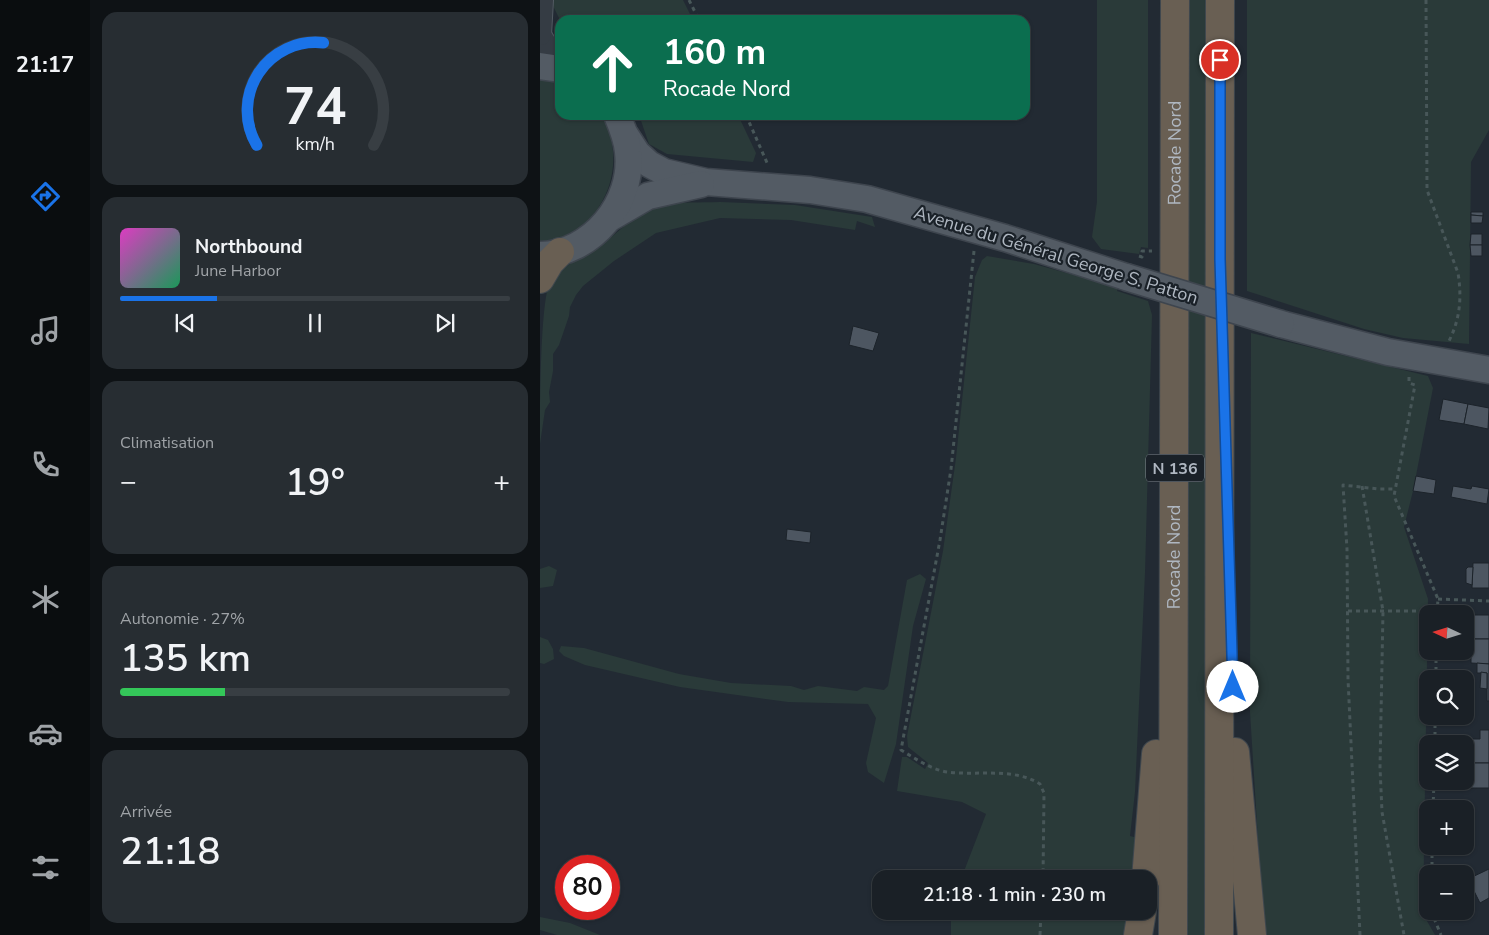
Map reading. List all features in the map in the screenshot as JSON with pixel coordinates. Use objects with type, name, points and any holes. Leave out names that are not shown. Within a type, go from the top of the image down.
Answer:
[{"type":"highway","name":"Rocade Nord","points":[[1173,935],[1176,0]]},
{"type":"highway","name":"N 136","points":[[1219,935],[1220,0]]},
{"type":"highway","points":[[540,279],[550,262],[550,254]]},
{"type":"highway","points":[[1220,259],[1233,632],[1234,723],[1252,935]]},
{"type":"highway","points":[[1147,870],[1156,768],[1175,363]]},
{"type":"highway","points":[[1138,935],[1140,920]]},
{"type":"main road","points":[[540,66],[555,68]]},
{"type":"main road","points":[[550,254],[579,244],[596,233],[610,218],[625,187],[628,171],[622,126]]},
{"type":"main road","name":"Avenue du Général George S. Patton","points":[[622,126],[637,153],[649,164],[664,172],[706,182],[846,195],[886,203],[976,229],[1133,267],[1282,324],[1339,341],[1411,357],[1489,370]]},
{"type":"main road","name":"Avenue du Général George S. Patton","points":[[610,218],[648,196],[706,182]]},
{"type":"street","points":[[543,0],[540,35],[555,58]]},
{"type":"path","points":[[689,0],[696,15]]},
{"type":"path","points":[[1426,0],[1427,190],[1458,274],[1460,286],[1460,311],[1457,327],[1448,343],[1441,342]]},
{"type":"path","points":[[748,120],[770,169]]},
{"type":"path","points":[[976,229],[948,487],[901,750],[935,769],[948,772],[1021,775],[1040,784],[1044,794],[1043,870]]},
{"type":"path","points":[[1133,267],[1142,257],[1142,251],[1150,251]]},
{"type":"path","points":[[1411,357],[1409,383],[1415,385],[1394,496],[1438,599],[1438,605]]},
{"type":"path","points":[[1360,935],[1348,679],[1348,611],[1343,485],[1378,489],[1395,488]]},
{"type":"path","points":[[1362,486],[1382,611],[1380,766],[1382,812],[1404,935]]},
{"type":"path","points":[[1438,599],[1489,601]]},
{"type":"path","points":[[1348,611],[1419,612]]},
{"type":"path","points":[[1040,935],[1041,920]]},
{"type":"path","points":[[1435,920],[1442,935]]},
{"type":"shaded area","points":[[553,0],[683,0],[690,15],[558,15],[553,6]]},
{"type":"shaded area","points":[[1097,0],[1148,0],[1148,248],[1141,247],[1139,254],[1101,249],[1092,237],[1097,202]]},
{"type":"shaded area","points":[[1189,0],[1207,0],[1206,935],[1186,935]]},
{"type":"shaded area","points":[[1247,0],[1489,0],[1489,130],[1471,162],[1469,344],[1403,338],[1364,329],[1247,291]]},
{"type":"shaded area","points":[[540,78],[555,82],[555,120],[603,120],[610,134],[613,155],[612,176],[605,195],[595,213],[580,227],[562,237],[540,241]]},
{"type":"shaded area","points":[[641,120],[740,120],[756,153],[753,162],[667,154],[649,144]]},
{"type":"shaded area","points":[[720,202],[795,205],[872,217],[875,227],[857,221],[855,230],[791,220],[720,218],[656,233],[614,261],[583,286],[576,295],[570,307],[569,316],[559,345],[553,354],[553,371],[549,392],[550,402],[545,410],[540,444],[542,334],[550,281],[567,265],[600,247],[628,223],[651,209],[674,203]]},
{"type":"shaded area","points":[[987,256],[1034,264],[1118,287],[1117,291],[1148,301],[1152,315],[1145,573],[1135,792],[1130,836],[1138,838],[1135,870],[964,870],[986,814],[962,802],[897,791],[902,757],[907,757],[925,769],[928,763],[908,747],[907,736],[943,551],[956,458],[975,277],[982,260]]},
{"type":"shaded area","points":[[1251,333],[1428,376],[1433,388],[1404,527],[1428,599],[1428,605],[1419,605],[1419,660],[1427,660],[1427,670],[1419,670],[1419,725],[1426,725],[1426,735],[1419,735],[1419,790],[1425,790],[1425,800],[1419,800],[1419,855],[1424,855],[1424,865],[1419,865],[1419,920],[1426,920],[1435,935],[1264,935],[1250,712]]},
{"type":"shaded area","points":[[549,566],[557,570],[553,586],[540,588],[540,569]]},
{"type":"shaded area","points":[[920,574],[926,579],[913,626],[896,744],[884,783],[868,772],[866,763],[876,718],[868,704],[788,702],[680,687],[585,665],[564,656],[559,651],[561,646],[584,648],[679,674],[731,683],[791,686],[804,690],[818,686],[857,691],[864,687],[884,690],[888,686],[907,580]]},
{"type":"shaded area","points":[[540,637],[548,640],[553,649],[554,659],[544,664],[540,663]]},
{"type":"shaded area","points":[[540,917],[570,923],[600,935],[557,935],[540,930]]},
{"type":"shaded area","points":[[951,920],[1128,920],[1125,935],[951,935]]},
{"type":"building","points":[[1471,212],[1483,212],[1483,216],[1471,215]]},
{"type":"building","points":[[1471,215],[1483,216],[1482,223],[1471,223]]},
{"type":"building","points":[[1471,234],[1482,234],[1482,245],[1470,245]]},
{"type":"building","points":[[1470,245],[1482,245],[1482,256],[1471,256]]},
{"type":"building","points":[[853,326],[879,333],[873,351],[849,345]]},
{"type":"building","points":[[1443,399],[1468,404],[1464,424],[1439,420]]},
{"type":"building","points":[[1468,404],[1489,408],[1488,429],[1464,424]]},
{"type":"building","points":[[1416,476],[1436,480],[1434,494],[1413,491]]},
{"type":"building","points":[[1453,486],[1471,489],[1472,486],[1489,489],[1487,504],[1451,497]]},
{"type":"building","points":[[787,529],[811,532],[810,543],[786,540]]},
{"type":"building","points":[[1473,563],[1489,563],[1489,588],[1472,588]]},
{"type":"building","points":[[1473,567],[1472,585],[1466,583],[1466,569]]},
{"type":"building","points":[[1474,615],[1489,615],[1489,639],[1474,639]]},
{"type":"building","points":[[1474,639],[1489,639],[1489,664],[1471,663],[1471,660],[1474,660]]},
{"type":"building","points":[[1477,663],[1489,664],[1489,701],[1487,701],[1487,673],[1477,673]]},
{"type":"building","points":[[1481,672],[1487,673],[1487,689],[1480,688]]},
{"type":"building","points":[[1480,730],[1489,730],[1489,763],[1474,763],[1474,739],[1480,739]]},
{"type":"building","points":[[1474,763],[1489,763],[1489,788],[1474,788]]},
{"type":"building","points":[[1489,869],[1489,898],[1480,903],[1474,891],[1474,876]]},
{"type":"route","points":[[1220,60],[1220,259],[1233,632],[1233,687]]}]
